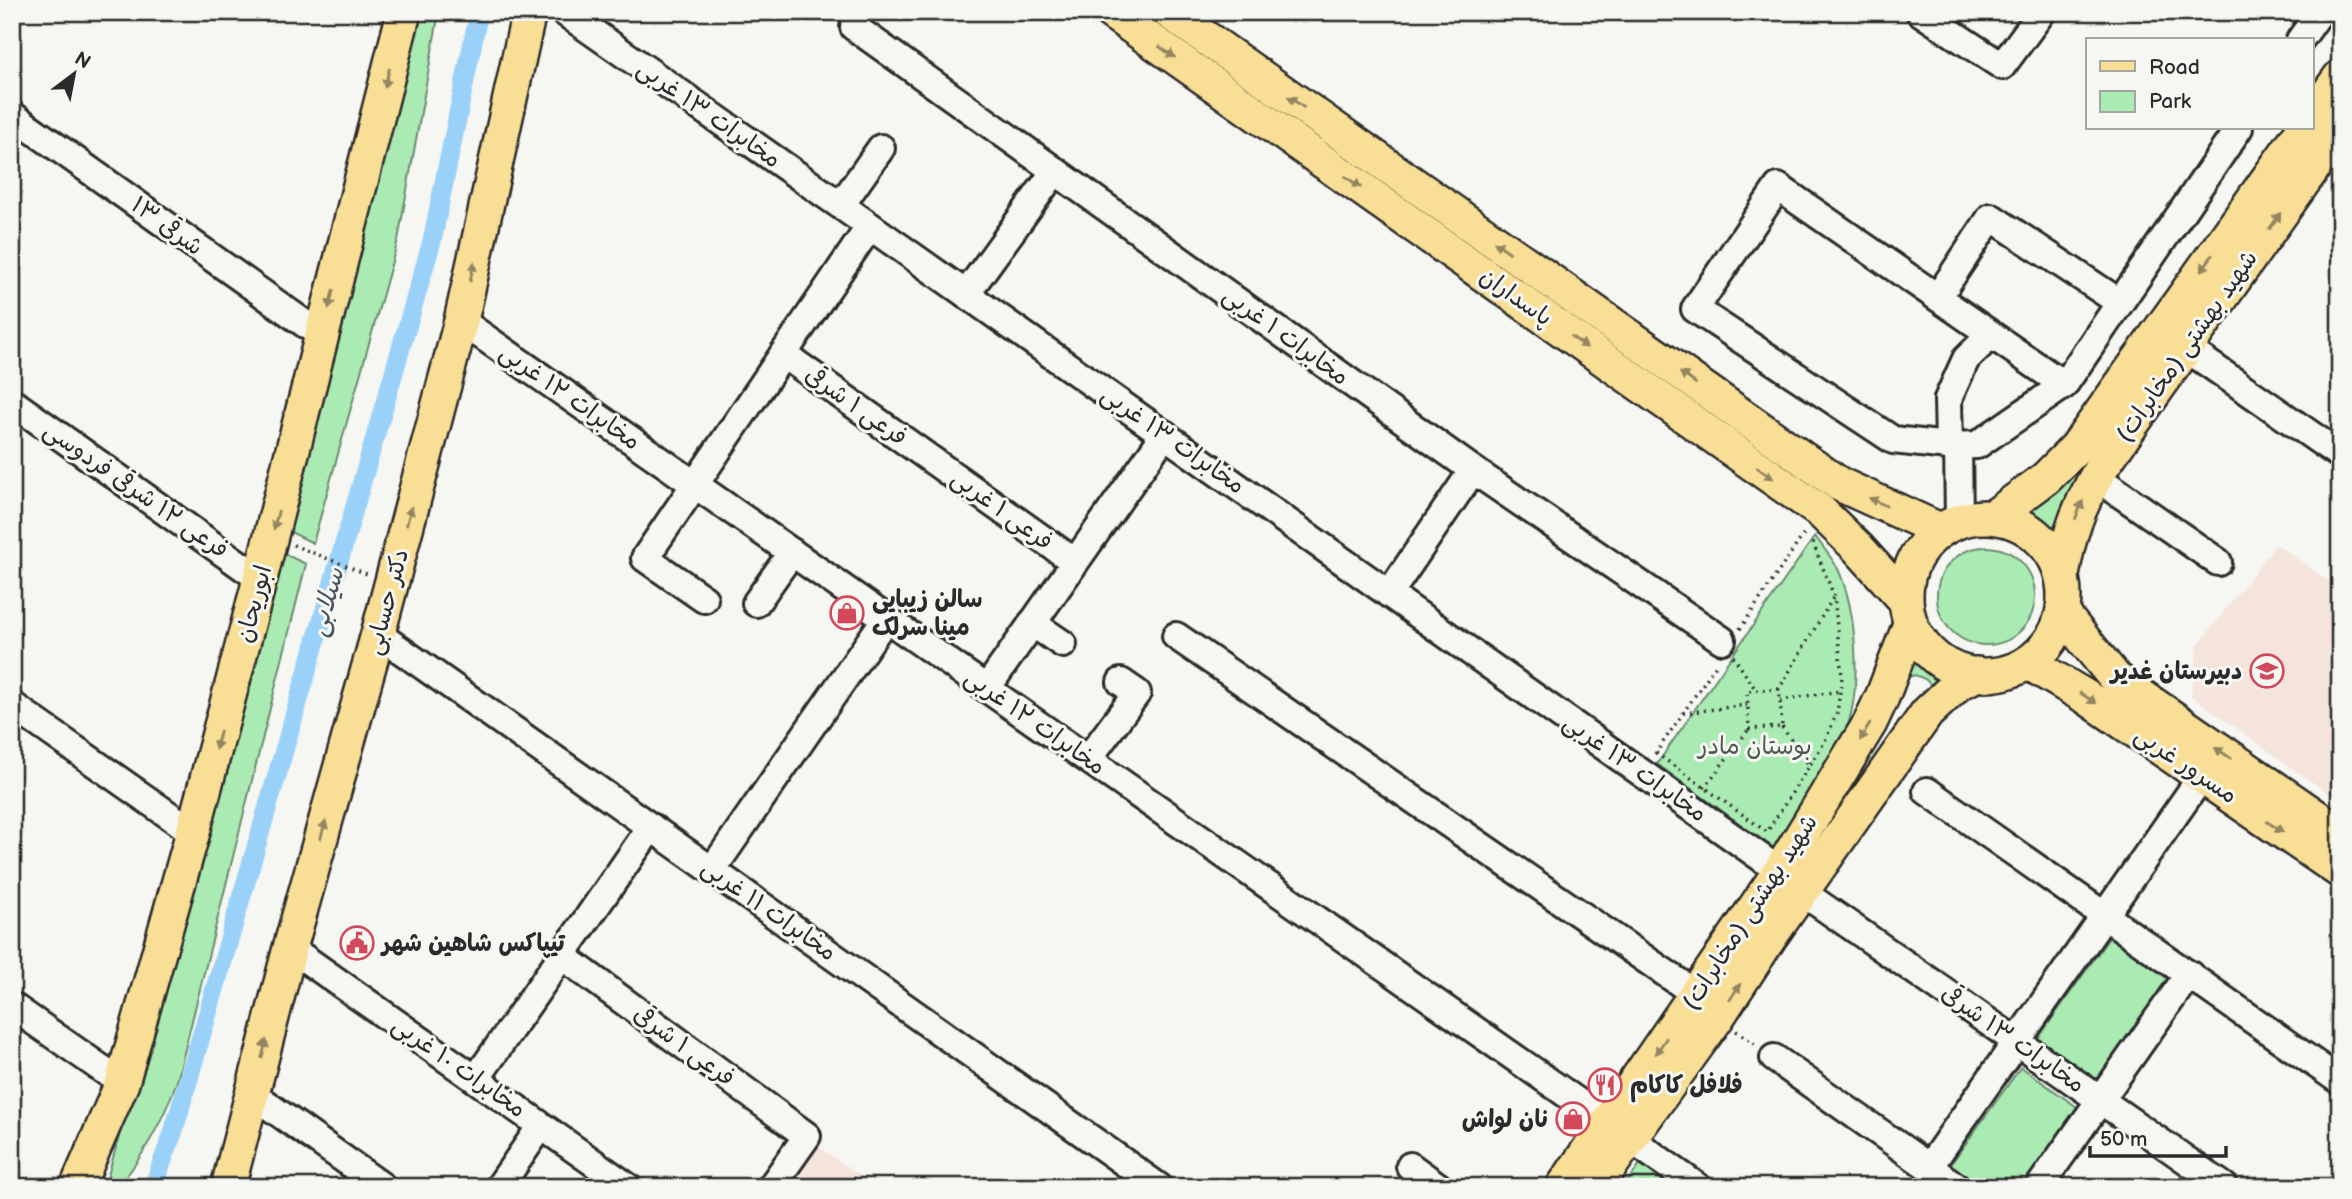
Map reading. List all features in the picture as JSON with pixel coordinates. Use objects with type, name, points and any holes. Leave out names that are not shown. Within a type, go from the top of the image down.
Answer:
[{"type":"main road","name":"ابوریحان","points":[[77,1187],[122,1083],[193,832],[404,12]]},
{"type":"main road","name":"دکتر حسابی","points":[[228,1187],[290,948],[379,634],[461,321],[529,12]]},
{"type":"main road","name":"پاسداران","points":[[1111,12],[1821,512],[1908,612]]},
{"type":"main road","name":"پاسداران","points":[[1169,12],[1839,484],[1950,525]]},
{"type":"main road","points":[[2314,113],[2340,77]]},
{"type":"main road","name":"شهید بهشتی (مخابرات)","points":[[1993,517],[2046,478],[2076,448],[2303,130]]},
{"type":"main road","name":"شهید بهشتی (مخابرات)","points":[[2062,576],[2068,539],[2095,477],[2340,130]]},
{"type":"main road","points":[[1976,517],[1993,517],[2016,523],[2043,542],[2054,556],[2065,591],[2063,614],[2049,644],[2029,663],[2004,674],[1985,676],[1952,669],[1923,646],[1908,612],[1907,579],[1913,561],[1950,525],[1976,517]]},
{"type":"main road","name":"شهید بهشتی (مخابرات)","points":[[1791,881],[1826,796],[1881,701],[1908,612]]},
{"type":"main road","name":"مسرور غربی","points":[[2063,614],[2115,678],[2340,833]]},
{"type":"main road","name":"مسرور غربی","points":[[2029,663],[2086,697],[2340,871]]},
{"type":"main road","name":"شهید بهشتی (مخابرات)","points":[[1563,1187],[1619,1131],[1791,881],[1923,718],[1958,684],[1977,674]]},
{"type":"main road","points":[[1881,701],[1900,686],[1916,684],[1926,699],[1923,718]]},
{"type":"main road","name":"شهید بهشتی (مخابرات)","points":[[1595,1187],[1619,1131]]},
{"type":"street","name":"مخابرات ۱۳ غربی","points":[[564,12],[1390,594],[1698,797],[1791,881]]},
{"type":"street","points":[[1920,12],[2003,66],[2042,12]]},
{"type":"street","points":[[2301,38],[2320,12]]},
{"type":"street","name":"مخابرات ۱ غربی","points":[[854,27],[1473,470],[1722,639]]},
{"type":"street","name":"۱۳ شرقی","points":[[12,115],[322,336]]},
{"type":"street","points":[[2064,385],[1778,187],[1695,309],[1893,440],[1978,445],[2064,385],[2238,130]]},
{"type":"street","points":[[841,205],[881,148]]},
{"type":"street","points":[[966,294],[1055,171]]},
{"type":"street","points":[[1938,297],[1991,217],[2119,302]]},
{"type":"street","points":[[704,598],[645,558],[870,226]]},
{"type":"street","name":"مخابرات ۱۲ غربی","points":[[461,321],[1698,1187]]},
{"type":"street","points":[[1950,525],[1954,445],[1948,399],[1966,359],[1991,335]]},
{"type":"street","points":[[2186,348],[2340,455]]},
{"type":"street","name":"فرعی ۱ شرقی","points":[[783,354],[929,458]]},
{"type":"street","name":"فرعی ۱۲ شرقی فردوسی","points":[[12,402],[260,579]]},
{"type":"street","points":[[987,688],[1165,434]]},
{"type":"street","name":"فرعی ۱ غربی","points":[[929,458],[1075,562]]},
{"type":"street","points":[[1390,594],[1473,470]]},
{"type":"street","points":[[2095,477],[2218,562]]},
{"type":"street","points":[[756,603],[792,552]]},
{"type":"street","points":[[712,870],[886,618]]},
{"type":"street","points":[[1032,623],[1063,644]]},
{"type":"street","name":"مخابرات ۱۱ غربی","points":[[379,634],[1159,1187]]},
{"type":"street","points":[[1176,636],[1707,1006]]},
{"type":"street","points":[[1088,759],[1137,693],[1121,682]]},
{"type":"street","points":[[12,705],[193,832]]},
{"type":"street","points":[[1930,1167],[2202,776]]},
{"type":"street","points":[[1927,791],[2340,1081]]},
{"type":"street","points":[[476,1079],[651,827]]},
{"type":"street","name":"مخابرات ۱۳ شرقی","points":[[1791,881],[2225,1187]]},
{"type":"street","name":"مخابرات ۱۰ غربی","points":[[290,948],[628,1187]]},
{"type":"street","name":"فرعی ۱ شرقی","points":[[561,955],[807,1136],[771,1187]]},
{"type":"street","points":[[2039,1187],[2189,974]]},
{"type":"street","points":[[12,1006],[122,1083]]},
{"type":"street","points":[[1774,1058],[1958,1187]]},
{"type":"street","points":[[252,1094],[383,1187]]},
{"type":"street","points":[[499,1187],[541,1126]]},
{"type":"street","points":[[1410,1166],[1439,1187]]},
{"type":"path","points":[[1656,752],[1698,797],[1767,832],[1824,743],[1837,713],[1842,677],[1834,596],[1807,529]]},
{"type":"path","points":[[271,536],[391,584]]},
{"type":"path","points":[[1826,796],[1810,766],[1782,727],[1779,689],[1834,596]]},
{"type":"path","points":[[1722,639],[1757,690]]},
{"type":"path","points":[[1698,797],[1749,729],[1746,691],[1779,689]]},
{"type":"path","points":[[1780,700],[1840,691]]},
{"type":"path","points":[[1683,713],[1748,705]]},
{"type":"path","points":[[1749,729],[1782,727]]},
{"type":"path","points":[[1707,1006],[1774,1058]]},
{"type":"shaded area","name":"دبیرستان غدیر","points":[[2276,544],[2340,589],[2340,780],[2329,794],[2191,696],[2198,645]]},
{"type":"shaded area","points":[[819,1147],[877,1187],[791,1187]]},
{"type":"green space","points":[[415,12],[439,12],[398,240],[313,543],[286,530],[340,334]]},
{"type":"green space","points":[[2095,447],[2058,543],[2042,527],[2020,516]]},
{"type":"green space","name":"بوستان مادر","points":[[1815,536],[1837,567],[1844,584],[1853,627],[1854,697],[1844,735],[1777,851],[1657,764]]},
{"type":"green space","points":[[1986,547],[2005,551],[2021,561],[2031,577],[2035,596],[2031,615],[2021,631],[2005,641],[1986,645],[1967,641],[1951,631],[1941,615],[1937,596],[1941,577],[1951,561],[1967,551]]},
{"type":"green space","points":[[278,551],[306,564],[177,1081],[166,1110],[137,1162],[118,1187],[105,1186],[209,820]]},
{"type":"green space","points":[[1914,651],[1926,667],[1944,675],[1935,689],[1925,679],[1915,675],[1899,680]]},
{"type":"green space","points":[[2111,935],[2172,977],[2098,1083],[2037,1040]]},
{"type":"green space","points":[[2021,1067],[2081,1110],[2026,1187],[1974,1187],[1948,1168]]},
{"type":"green space","points":[[1640,1164],[1673,1187],[1624,1187]]},
{"type":"waterway","name":"سیلابی","points":[[153,1187],[173,1133],[432,241],[479,12]]},
{"type":"place","name":"سالن زیبایی مینا سرلک","points":[[847,613]]},
{"type":"place","name":"دبیرستان غدیر","points":[[2267,671]]},
{"type":"place","name":"تیپاکس شاهین شهر","points":[[357,943]]},
{"type":"place","name":"فلافل کاکام","points":[[1605,1085]]},
{"type":"place","name":"نان لواش","points":[[1573,1119]]}]
